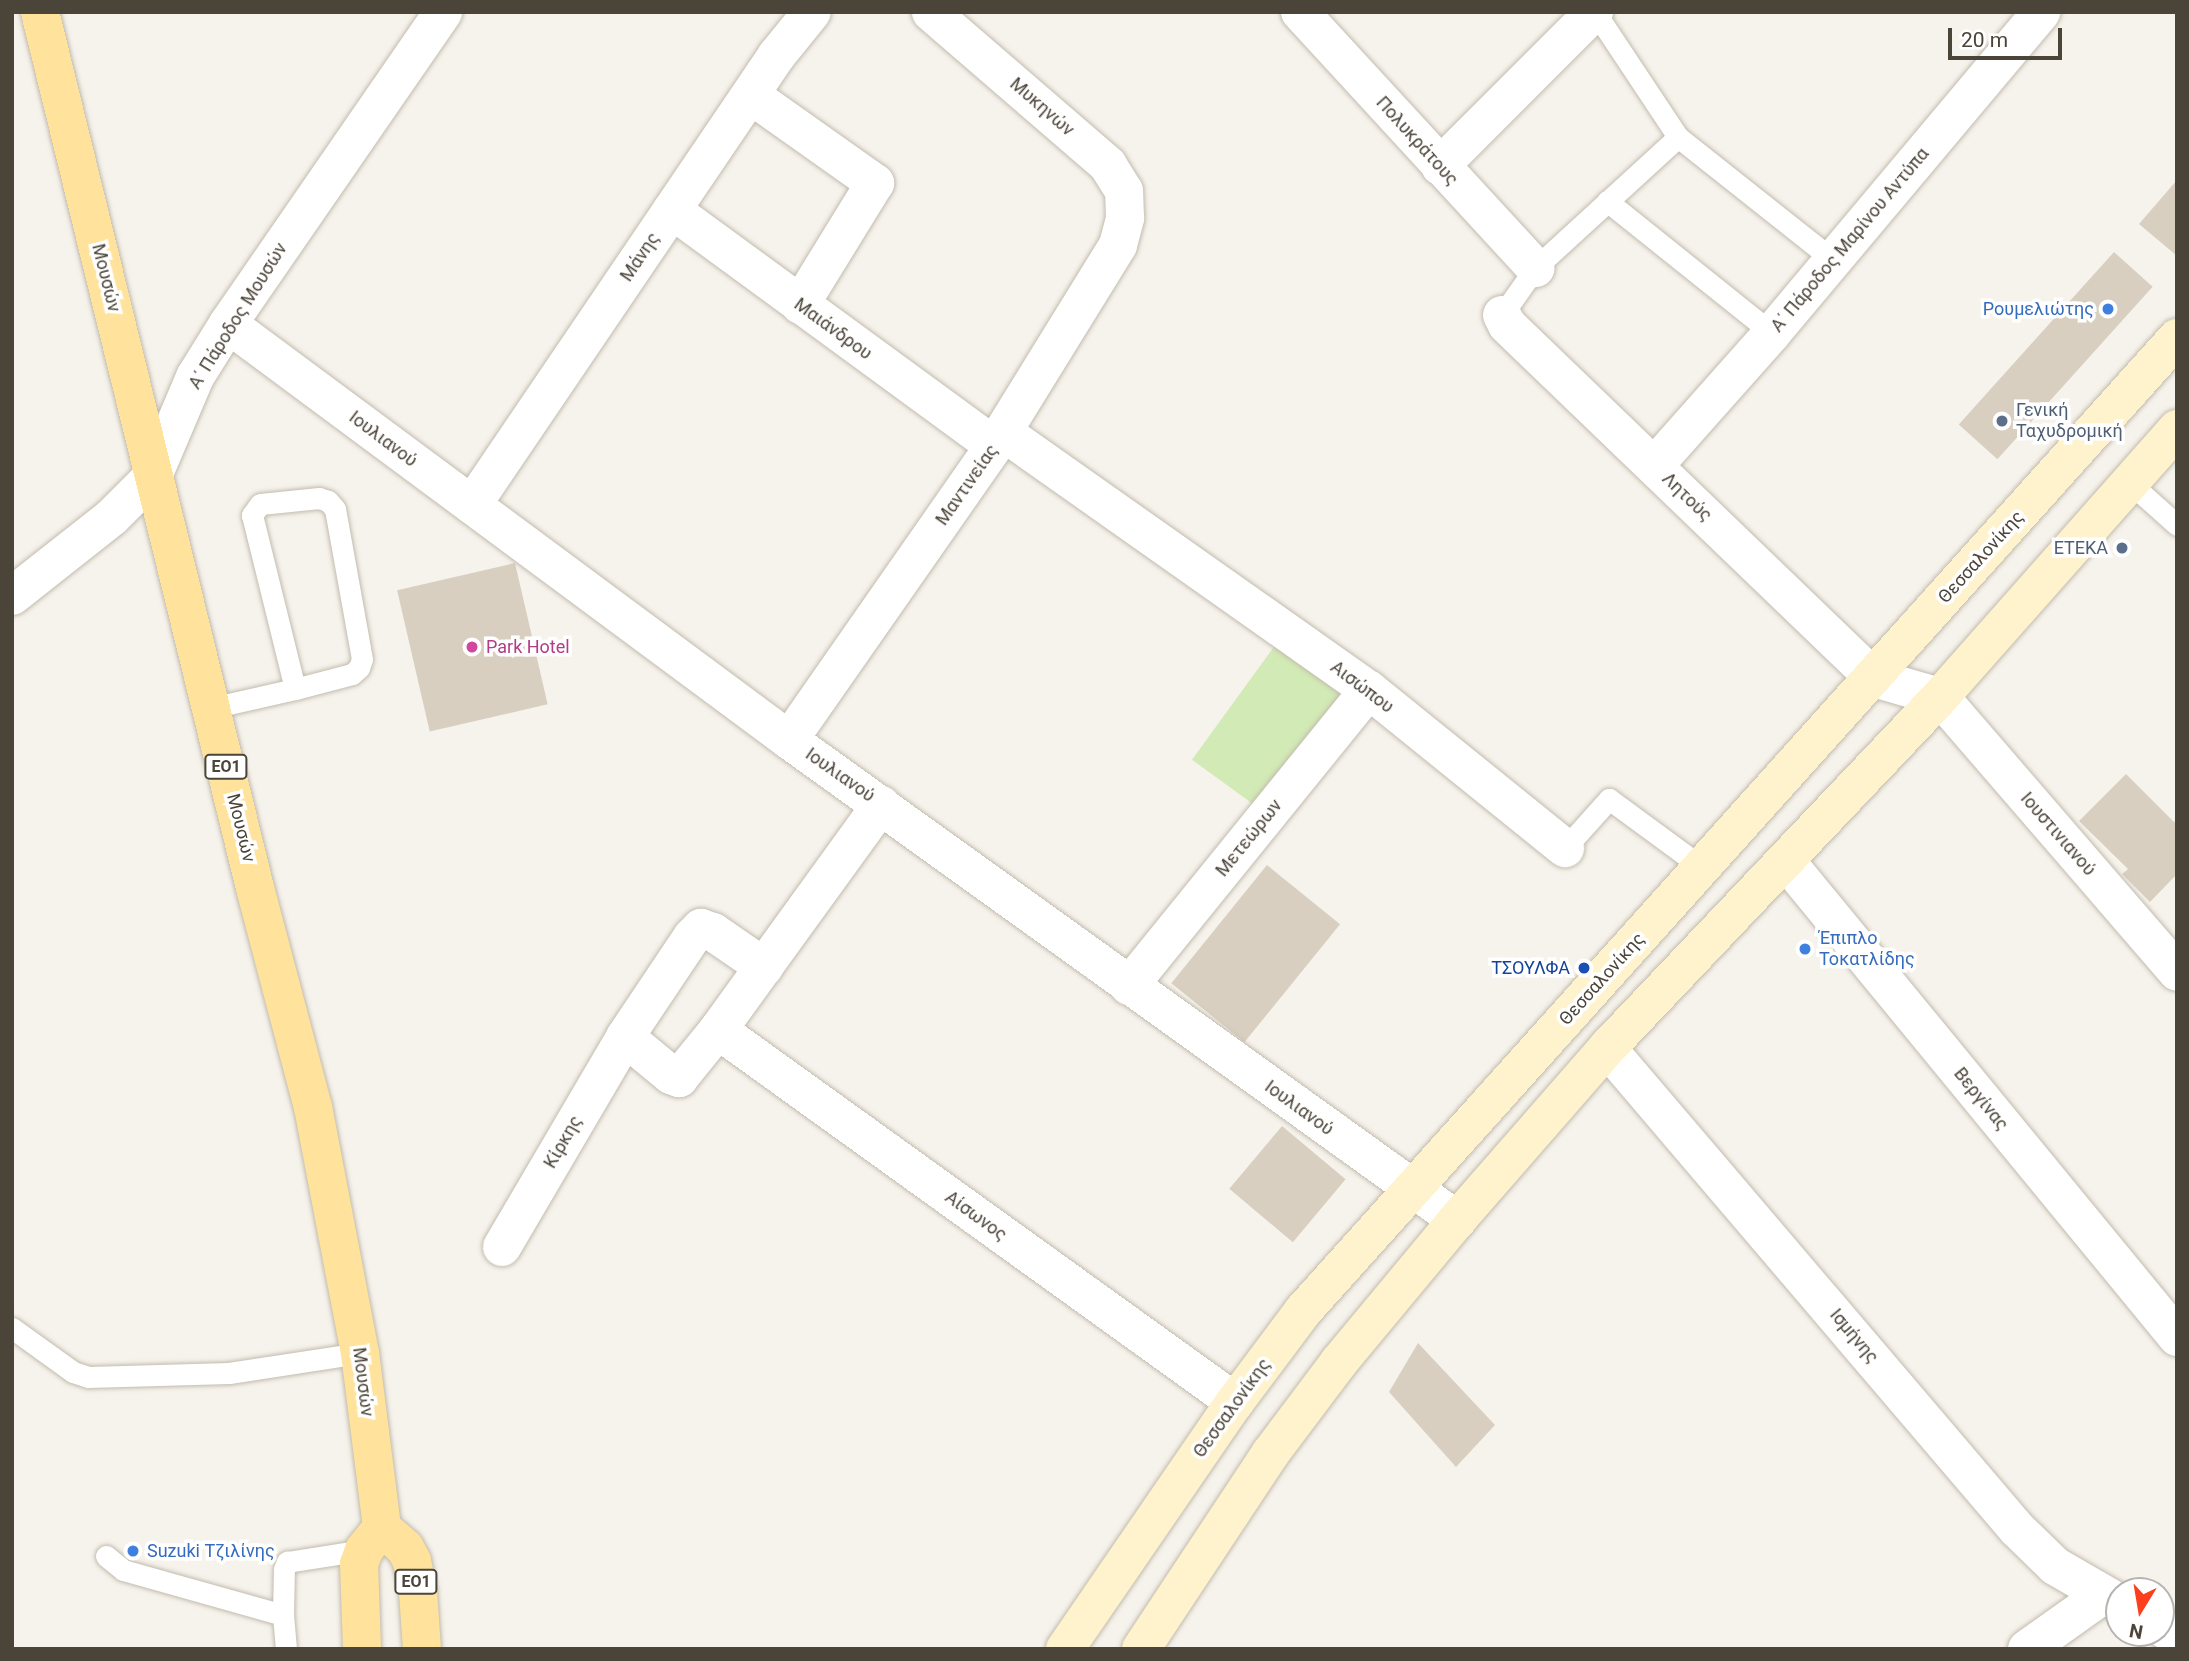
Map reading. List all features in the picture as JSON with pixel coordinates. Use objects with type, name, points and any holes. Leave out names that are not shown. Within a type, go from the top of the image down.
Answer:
[{"type":"main road","name":"Μουσών","points":[[40,12],[153,476],[313,1107],[360,1353],[373,1539],[359,1564],[362,1649]]},
{"type":"main road","name":"Θεσσαλονίκης","points":[[1065,1649],[1235,1402],[1303,1311],[1410,1188],[1703,868],[2177,338]]},
{"type":"main road","points":[[1140,1649],[1270,1454],[1339,1362],[1457,1220],[1607,1048],[1940,696],[2177,429]]},
{"type":"main road","name":"ΕΟ1","points":[[373,1539],[405,1548],[412,1561],[422,1649]]},
{"type":"street","name":"Α΄ Πάροδος Μουσών","points":[[12,596],[112,517],[153,476],[195,377],[228,324],[443,12]]},
{"type":"street","name":"Μάνης","points":[[472,505],[752,96],[777,55],[812,12]]},
{"type":"street","name":"Μυκηνών","points":[[931,12],[1108,165],[1124,191],[1125,218]]},
{"type":"street","name":"Πολυκράτους","points":[[1300,12],[1535,268]]},
{"type":"street","points":[[1440,166],[1594,12]]},
{"type":"street","name":"Α΄ Πάροδος Μαρίνου Αντύπα","points":[[1655,466],[1772,333],[2041,12]]},
{"type":"street","points":[[752,96],[875,183],[800,305]]},
{"type":"street","name":"Μαιάνδρου","points":[[672,210],[800,305],[999,439]]},
{"type":"street","name":"Μαντινείας","points":[[789,740],[999,439],[1118,245],[1125,218]]},
{"type":"street","name":"Λητούς","points":[[1502,315],[1507,325],[1874,678]]},
{"type":"street","name":"Ιουλιανού","points":[[228,324],[789,740],[1457,1220]]},
{"type":"street","name":"Αισώπου","points":[[999,439],[1368,690],[1564,848]]},
{"type":"street","points":[[1874,678],[1940,696]]},
{"type":"street","name":"Μετεώρων","points":[[1129,986],[1368,690]]},
{"type":"street","name":"Ιουστινιανού","points":[[1940,696],[2177,972]]},
{"type":"street","points":[[625,1037],[671,1075],[679,1077],[718,1030],[881,805]]},
{"type":"street","name":"Βεργίνας","points":[[1786,861],[2177,1337]]},
{"type":"street","name":"Κίρκης","points":[[502,1247],[625,1037],[692,937],[701,928],[713,932],[764,967]]},
{"type":"street","name":"Αίσωνος","points":[[718,1030],[1235,1402]]},
{"type":"street","name":"Ισμήνης","points":[[1607,1048],[2017,1529],[2055,1566],[2105,1595]]},
{"type":"street","points":[[2027,1649],[2105,1603]]},
{"type":"lane","points":[[1594,12],[1678,137],[1833,260]]},
{"type":"lane","points":[[1502,315],[1535,268],[1678,137]]},
{"type":"lane","points":[[1607,201],[1772,333]]},
{"type":"lane","points":[[2130,483],[2177,525]]},
{"type":"lane","points":[[211,708],[295,689],[352,674],[359,668],[362,659],[335,509],[328,501],[319,498],[260,504],[252,515],[295,689]]},
{"type":"lane","name":"Αισώπου","points":[[1564,848],[1609,799],[1703,868]]},
{"type":"lane","points":[[12,1328],[73,1372],[88,1377],[229,1373],[360,1353]]},
{"type":"lane","points":[[286,1649],[283,1615],[284,1569],[287,1562],[373,1539]]},
{"type":"lane","points":[[106,1556],[123,1570],[283,1615]]},
{"type":"green space","points":[[1276,644],[1346,695],[1262,810],[1192,760]]},
{"type":"building","points":[[2177,180],[2177,256],[2139,224]]},
{"type":"building","points":[[2114,252],[2153,287],[1997,459],[1959,424]]},
{"type":"building","name":"Park Hotel","points":[[515,563],[548,704],[430,732],[397,590]]},
{"type":"building","points":[[2126,774],[2174,822],[2177,819],[2177,874],[2150,902],[2122,874],[2128,869],[2079,821]]},
{"type":"building","points":[[1267,865],[1340,924],[1244,1042],[1171,983]]},
{"type":"building","points":[[1282,1126],[1346,1179],[1293,1242],[1229,1189]]},
{"type":"building","points":[[1418,1343],[1495,1425],[1456,1467],[1389,1392]]},
{"type":"place","name":"Ρουμελιώτης","points":[[2108,309]]},
{"type":"place","name":"Γενική Ταχυδρομική","points":[[2002,421]]},
{"type":"place","name":"ΕΤΕΚΑ","points":[[2122,548]]},
{"type":"place","name":"Park Hotel","points":[[472,647]]},
{"type":"place","name":"Έπιπλο Τοκατλίδης","points":[[1805,949]]},
{"type":"place","name":"ΤΣΟΥΛΦΑ","points":[[1584,968]]},
{"type":"place","name":"Suzuki Τζιλίνης","points":[[133,1551]]}]
